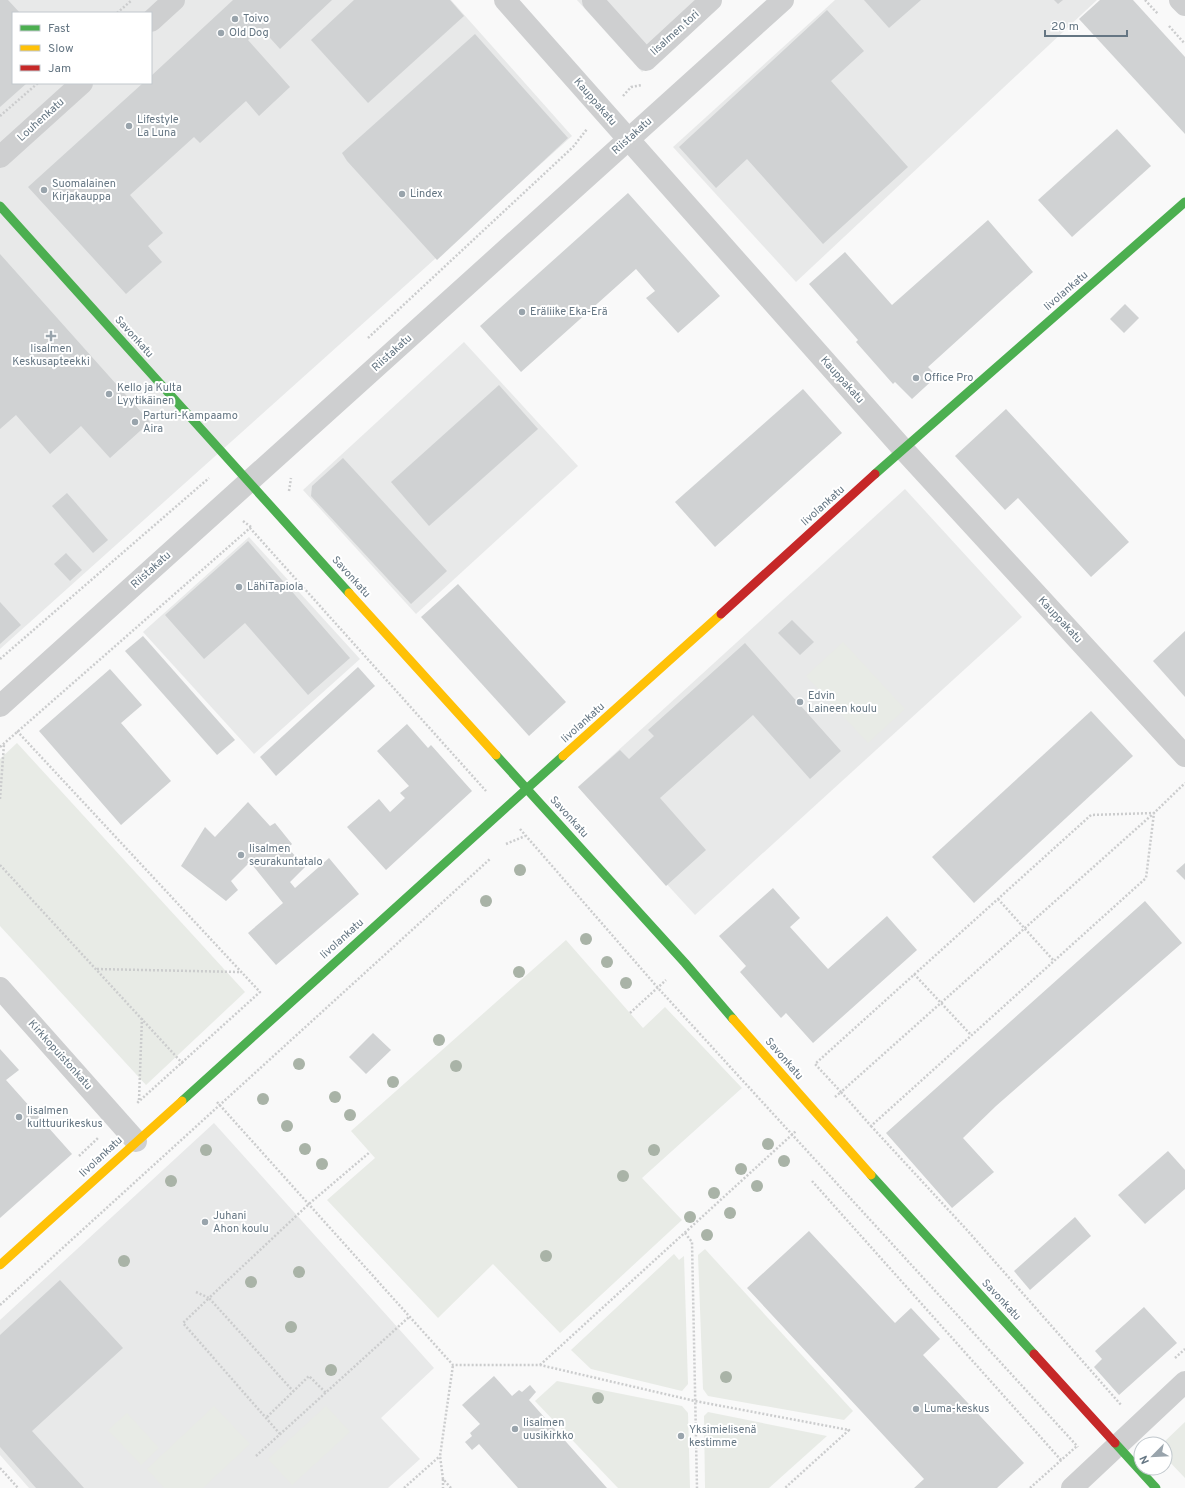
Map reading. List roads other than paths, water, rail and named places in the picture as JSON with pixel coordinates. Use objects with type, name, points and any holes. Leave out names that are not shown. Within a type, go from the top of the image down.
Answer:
[{"type":"street","points":[[152,20],[174,0]]},
{"type":"street","name":"Kauppakatu","points":[[505,0],[903,449],[1185,756]]},
{"type":"street","name":"Iisalmen tori","points":[[594,0],[593,1],[646,60],[711,0]]},
{"type":"street","name":"Riistakatu","points":[[0,706],[783,0]]},
{"type":"street","points":[[1180,0],[1185,5]]},
{"type":"street","name":"Louhenkatu","points":[[0,157],[81,84]]},
{"type":"street","name":"Iivolankatu","points":[[0,1265],[903,449],[1185,202]]},
{"type":"street","name":"Savonkatu","points":[[0,206],[248,483],[685,963],[816,1114],[1156,1488]]},
{"type":"street","name":"Kirkkopuistonkatu","points":[[0,988],[136,1141]]},
{"type":"street","points":[[1072,1488],[1185,1382]]},
{"type":"place","name":"Toivo","points":[[235,19]]},
{"type":"place","name":"Old Dog","points":[[221,33]]},
{"type":"place","name":"Lifestyle La Luna","points":[[129,126]]},
{"type":"place","name":"Suomalainen Kirjakauppa","points":[[44,190]]},
{"type":"place","name":"Lindex","points":[[402,194]]},
{"type":"place","name":"Eräliike Eka-Erä","points":[[522,312]]},
{"type":"place","name":"Iisalmen Keskusapteekki","points":[[51,336]]},
{"type":"place","name":"Office Pro","points":[[916,378]]},
{"type":"place","name":"Kello ja Kulta Lyytikäinen","points":[[109,394]]},
{"type":"place","name":"Parturi-Kampaamo Aira","points":[[135,422]]},
{"type":"place","name":"LähiTapiola","points":[[239,587]]},
{"type":"place","name":"Edvin Laineen koulu","points":[[800,702]]},
{"type":"place","name":"Iisalmen seurakuntatalo","points":[[241,855]]},
{"type":"place","name":"Iisalmen kulttuurikeskus","points":[[19,1117]]},
{"type":"place","name":"Juhani Ahon koulu","points":[[205,1222]]},
{"type":"place","name":"Luma-keskus","points":[[916,1409]]},
{"type":"place","name":"Iisalmen uusikirkko","points":[[515,1429]]},
{"type":"place","name":"Yksimielisenä kestimme","points":[[681,1436]]}]
